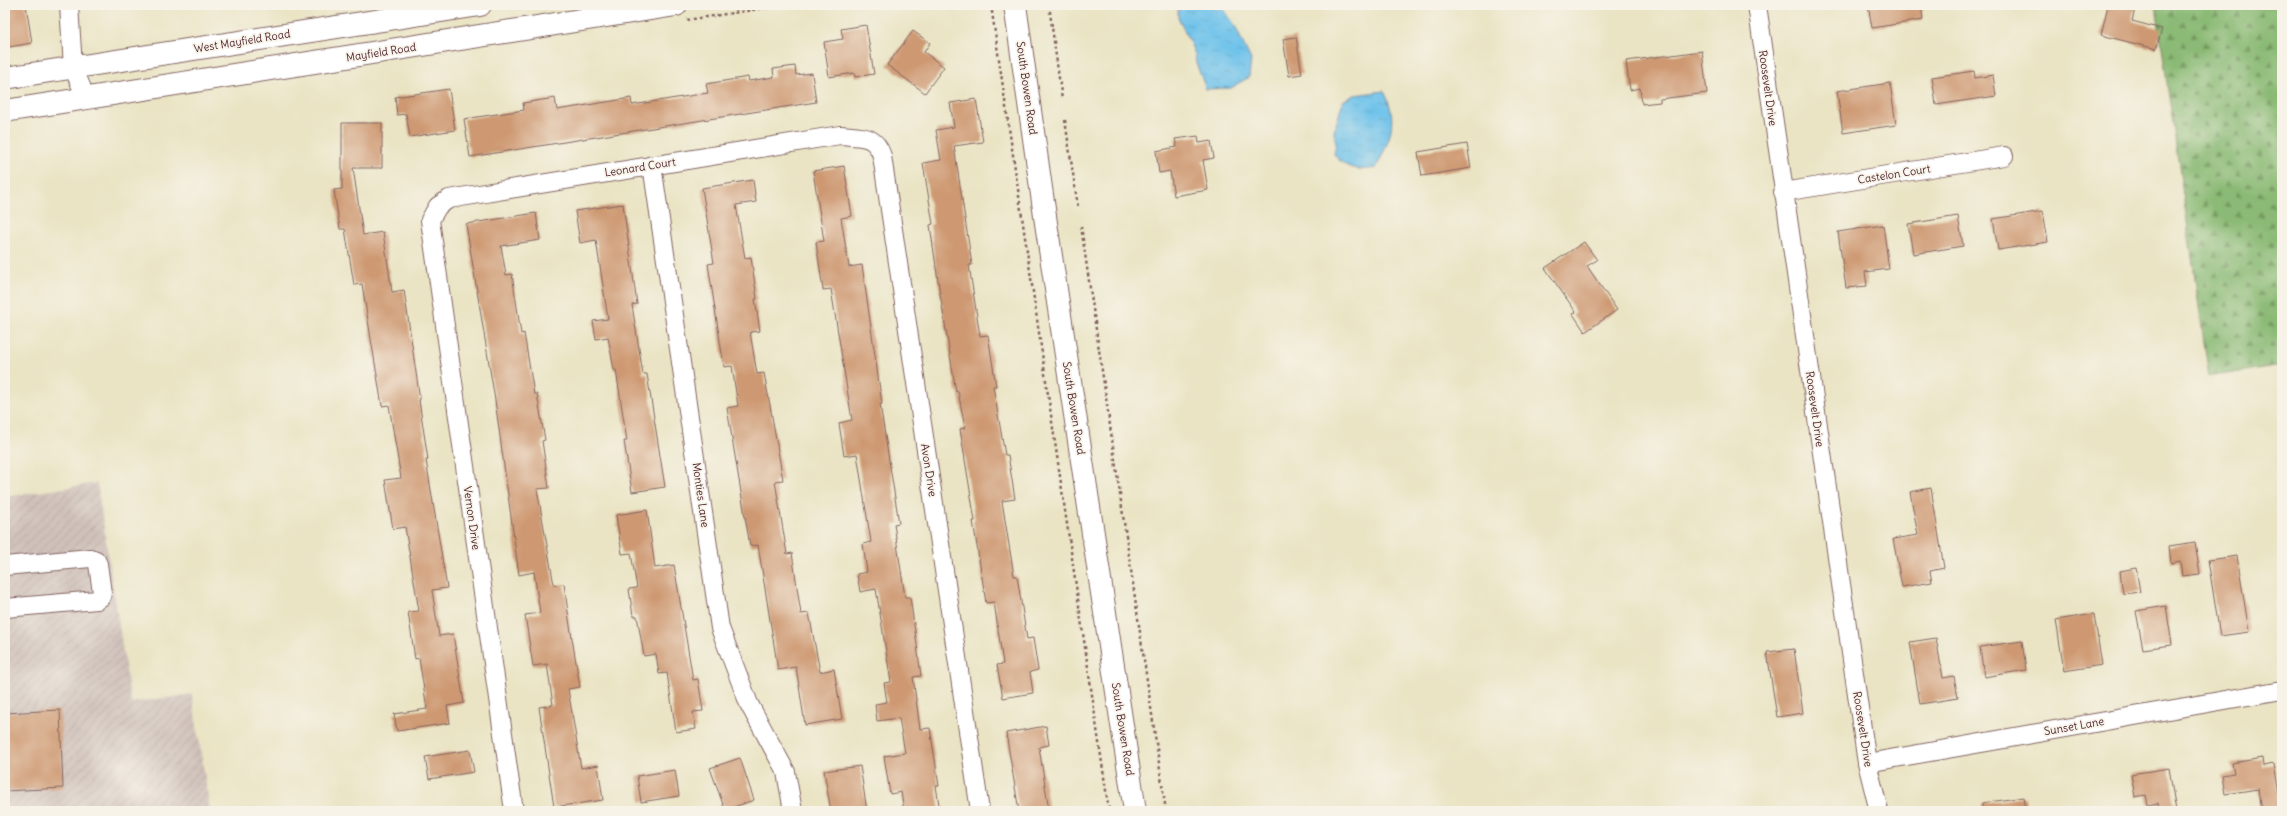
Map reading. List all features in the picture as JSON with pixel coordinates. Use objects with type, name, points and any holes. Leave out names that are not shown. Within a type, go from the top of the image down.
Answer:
[{"type":"main road","name":"West Mayfield Road","points":[[5,78],[480,5]]},
{"type":"main road","name":"Mayfield Road","points":[[86,98],[676,5]]},
{"type":"main road","name":"South Bowen Road","points":[[1015,5],[1046,223],[1135,811]]},
{"type":"main road","points":[[5,111],[86,98]]},
{"type":"street","points":[[69,5],[73,68],[86,98]]},
{"type":"street","name":"Roosevelt Drive","points":[[1757,5],[1867,763],[1880,811]]},
{"type":"street","name":"Leonard Court","points":[[430,225],[430,220],[438,206],[449,199],[840,135],[866,137]]},
{"type":"street","name":"Avon Drive","points":[[866,137],[879,146],[882,156],[980,811]]},
{"type":"street","name":"Castelon Court","points":[[1783,192],[2004,156]]},
{"type":"street","name":"Monties Lane","points":[[652,165],[720,628],[749,704],[786,772],[793,811]]},
{"type":"street","name":"Vernon Drive","points":[[430,225],[514,811]]},
{"type":"street","points":[[5,566],[90,558],[96,560],[98,564],[102,593],[97,600],[5,608]]},
{"type":"street","name":"Sunset Lane","points":[[1867,763],[2282,690]]},
{"type":"path","points":[[991,5],[1109,811]]},
{"type":"path","points":[[1048,5],[1062,100]]},
{"type":"path","points":[[1065,120],[1078,208]]},
{"type":"path","points":[[1080,226],[1166,811]]},
{"type":"shaded area","points":[[97,483],[131,703],[192,694],[210,811],[5,811],[5,497]]},
{"type":"green space","points":[[2156,5],[2282,5],[2282,365],[2209,377]]},
{"type":"water","points":[[1178,5],[1220,5],[1233,22],[1251,60],[1249,77],[1231,88],[1206,89],[1196,63],[1195,54],[1178,17]]},
{"type":"water","points":[[1384,91],[1389,102],[1392,121],[1389,139],[1381,158],[1376,168],[1358,169],[1347,166],[1334,154],[1336,143],[1334,132],[1343,101],[1355,95]]},
{"type":"building","points":[[5,5],[26,5],[32,43],[9,47],[5,22]]},
{"type":"building","points":[[1868,5],[1921,5],[1923,20],[1872,28]]},
{"type":"building","points":[[2108,5],[2136,5],[2132,21],[2162,29],[2156,49],[2101,35]]},
{"type":"building","points":[[866,25],[874,74],[855,77],[854,73],[829,77],[824,42],[843,39],[841,29]]},
{"type":"building","points":[[913,31],[930,43],[924,52],[944,67],[925,93],[887,65]]},
{"type":"building","points":[[1296,37],[1302,74],[1289,76],[1283,39]]},
{"type":"building","points":[[1702,51],[1707,93],[1660,99],[1660,102],[1642,104],[1640,88],[1630,90],[1626,61]]},
{"type":"building","points":[[795,66],[796,75],[812,73],[816,102],[470,157],[464,119],[524,110],[523,103],[555,98],[557,110],[631,98],[632,105],[708,93],[706,84],[748,77],[749,81],[774,77],[773,69]]},
{"type":"building","points":[[1974,71],[1975,78],[1993,75],[1996,96],[1936,105],[1932,77]]},
{"type":"building","points":[[1890,83],[1896,125],[1843,133],[1837,91]]},
{"type":"building","points":[[449,89],[455,130],[410,137],[406,114],[397,115],[395,97]]},
{"type":"building","points":[[976,99],[983,142],[954,146],[972,265],[969,265],[980,336],[988,335],[996,386],[993,386],[1005,455],[1008,455],[1015,499],[1002,501],[1014,576],[1017,576],[1027,639],[1033,638],[1038,670],[1030,672],[1033,693],[1003,698],[997,665],[1003,664],[994,602],[986,603],[973,521],[975,521],[960,429],[965,428],[958,391],[956,392],[938,281],[930,225],[933,224],[923,163],[941,160],[936,130],[954,127],[950,103]]},
{"type":"building","points":[[342,123],[382,123],[382,168],[353,168],[363,235],[383,232],[392,292],[404,290],[428,460],[426,460],[447,588],[432,590],[439,636],[453,634],[464,703],[447,706],[450,723],[397,731],[394,714],[427,709],[419,658],[415,659],[408,612],[419,611],[405,527],[393,529],[385,480],[401,478],[389,405],[382,406],[362,284],[354,285],[345,229],[340,229],[334,190],[342,189]]},
{"type":"building","points":[[1198,136],[1199,143],[1211,141],[1214,158],[1203,160],[1208,190],[1174,196],[1170,171],[1159,173],[1156,151],[1177,147],[1175,139]]},
{"type":"building","points":[[1467,144],[1471,168],[1422,176],[1418,152]]},
{"type":"building","points":[[844,166],[852,216],[841,218],[849,267],[862,265],[882,404],[880,404],[899,523],[894,524],[905,597],[910,597],[921,676],[913,677],[920,729],[930,728],[939,786],[936,786],[940,811],[904,811],[901,792],[890,794],[884,756],[905,753],[899,718],[877,721],[875,704],[887,702],[884,683],[891,682],[876,589],[860,592],[857,574],[867,572],[863,544],[871,542],[857,454],[844,456],[839,423],[852,420],[831,289],[823,290],[816,242],[824,241],[813,171]]},
{"type":"building","points":[[753,180],[756,202],[736,205],[745,258],[751,257],[757,299],[755,299],[760,331],[750,332],[757,374],[764,373],[775,433],[783,480],[775,481],[787,554],[792,553],[801,614],[809,613],[820,672],[834,669],[842,719],[805,725],[796,667],[778,670],[758,545],[750,546],[727,408],[738,406],[732,366],[724,367],[708,264],[714,263],[702,188]]},
{"type":"building","points":[[623,204],[637,304],[632,305],[643,374],[647,374],[665,487],[632,492],[624,441],[627,441],[616,370],[614,370],[608,337],[596,339],[593,321],[608,319],[596,240],[580,243],[575,211]]},
{"type":"building","points":[[2043,211],[2048,242],[1998,250],[1993,219]]},
{"type":"building","points":[[536,213],[540,240],[501,246],[506,275],[512,274],[521,334],[524,333],[534,394],[537,394],[545,440],[542,441],[549,488],[537,489],[554,585],[564,584],[580,687],[568,689],[581,768],[598,765],[603,800],[554,807],[539,707],[553,705],[547,664],[533,666],[525,615],[540,613],[534,572],[519,575],[495,400],[466,224]]},
{"type":"building","points":[[1958,216],[1963,246],[1913,254],[1908,224]]},
{"type":"building","points":[[1883,225],[1889,269],[1865,272],[1867,286],[1846,288],[1838,232]]},
{"type":"building","points":[[1584,242],[1597,260],[1587,266],[1617,310],[1585,332],[1573,314],[1576,312],[1545,268]]},
{"type":"building","points":[[1931,488],[1944,568],[1930,571],[1932,582],[1902,587],[1893,539],[1918,535],[1910,492]]},
{"type":"building","points":[[647,510],[655,568],[674,565],[693,680],[698,679],[703,711],[693,712],[696,729],[676,732],[667,673],[659,674],[656,654],[644,656],[637,616],[633,616],[629,589],[637,588],[631,553],[622,554],[616,515]]},
{"type":"building","points":[[2195,542],[2200,574],[2182,576],[2180,561],[2171,563],[2169,546]]},
{"type":"building","points":[[2237,556],[2249,632],[2220,636],[2208,560]]},
{"type":"building","points":[[2136,568],[2140,592],[2123,594],[2120,571]]},
{"type":"building","points":[[2166,606],[2172,645],[2143,649],[2136,611]]},
{"type":"building","points":[[2094,614],[2102,665],[2064,671],[2056,620]]},
{"type":"building","points":[[1936,638],[1943,678],[1954,676],[1958,698],[1920,704],[1910,642]]},
{"type":"building","points":[[2022,641],[2026,670],[1984,677],[1980,647]]},
{"type":"building","points":[[1794,649],[1803,713],[1777,717],[1767,652]]},
{"type":"building","points":[[60,710],[63,788],[5,791],[5,713]]},
{"type":"building","points":[[1046,726],[1049,745],[1039,747],[1049,811],[1019,811],[1006,733]]},
{"type":"building","points":[[470,750],[474,772],[429,779],[425,757]]},
{"type":"building","points":[[740,758],[754,800],[725,810],[710,768]]},
{"type":"building","points":[[2262,758],[2263,766],[2274,764],[2282,811],[2261,811],[2258,789],[2225,794],[2222,775],[2234,773],[2232,763]]},
{"type":"building","points":[[860,766],[867,811],[831,811],[824,771]]},
{"type":"building","points":[[2169,768],[2176,811],[2159,811],[2158,803],[2148,805],[2146,795],[2135,797],[2131,774]]},
{"type":"building","points":[[675,770],[679,796],[641,802],[637,776]]},
{"type":"building","points":[[2024,797],[2026,811],[1982,811],[1982,803]]}]
